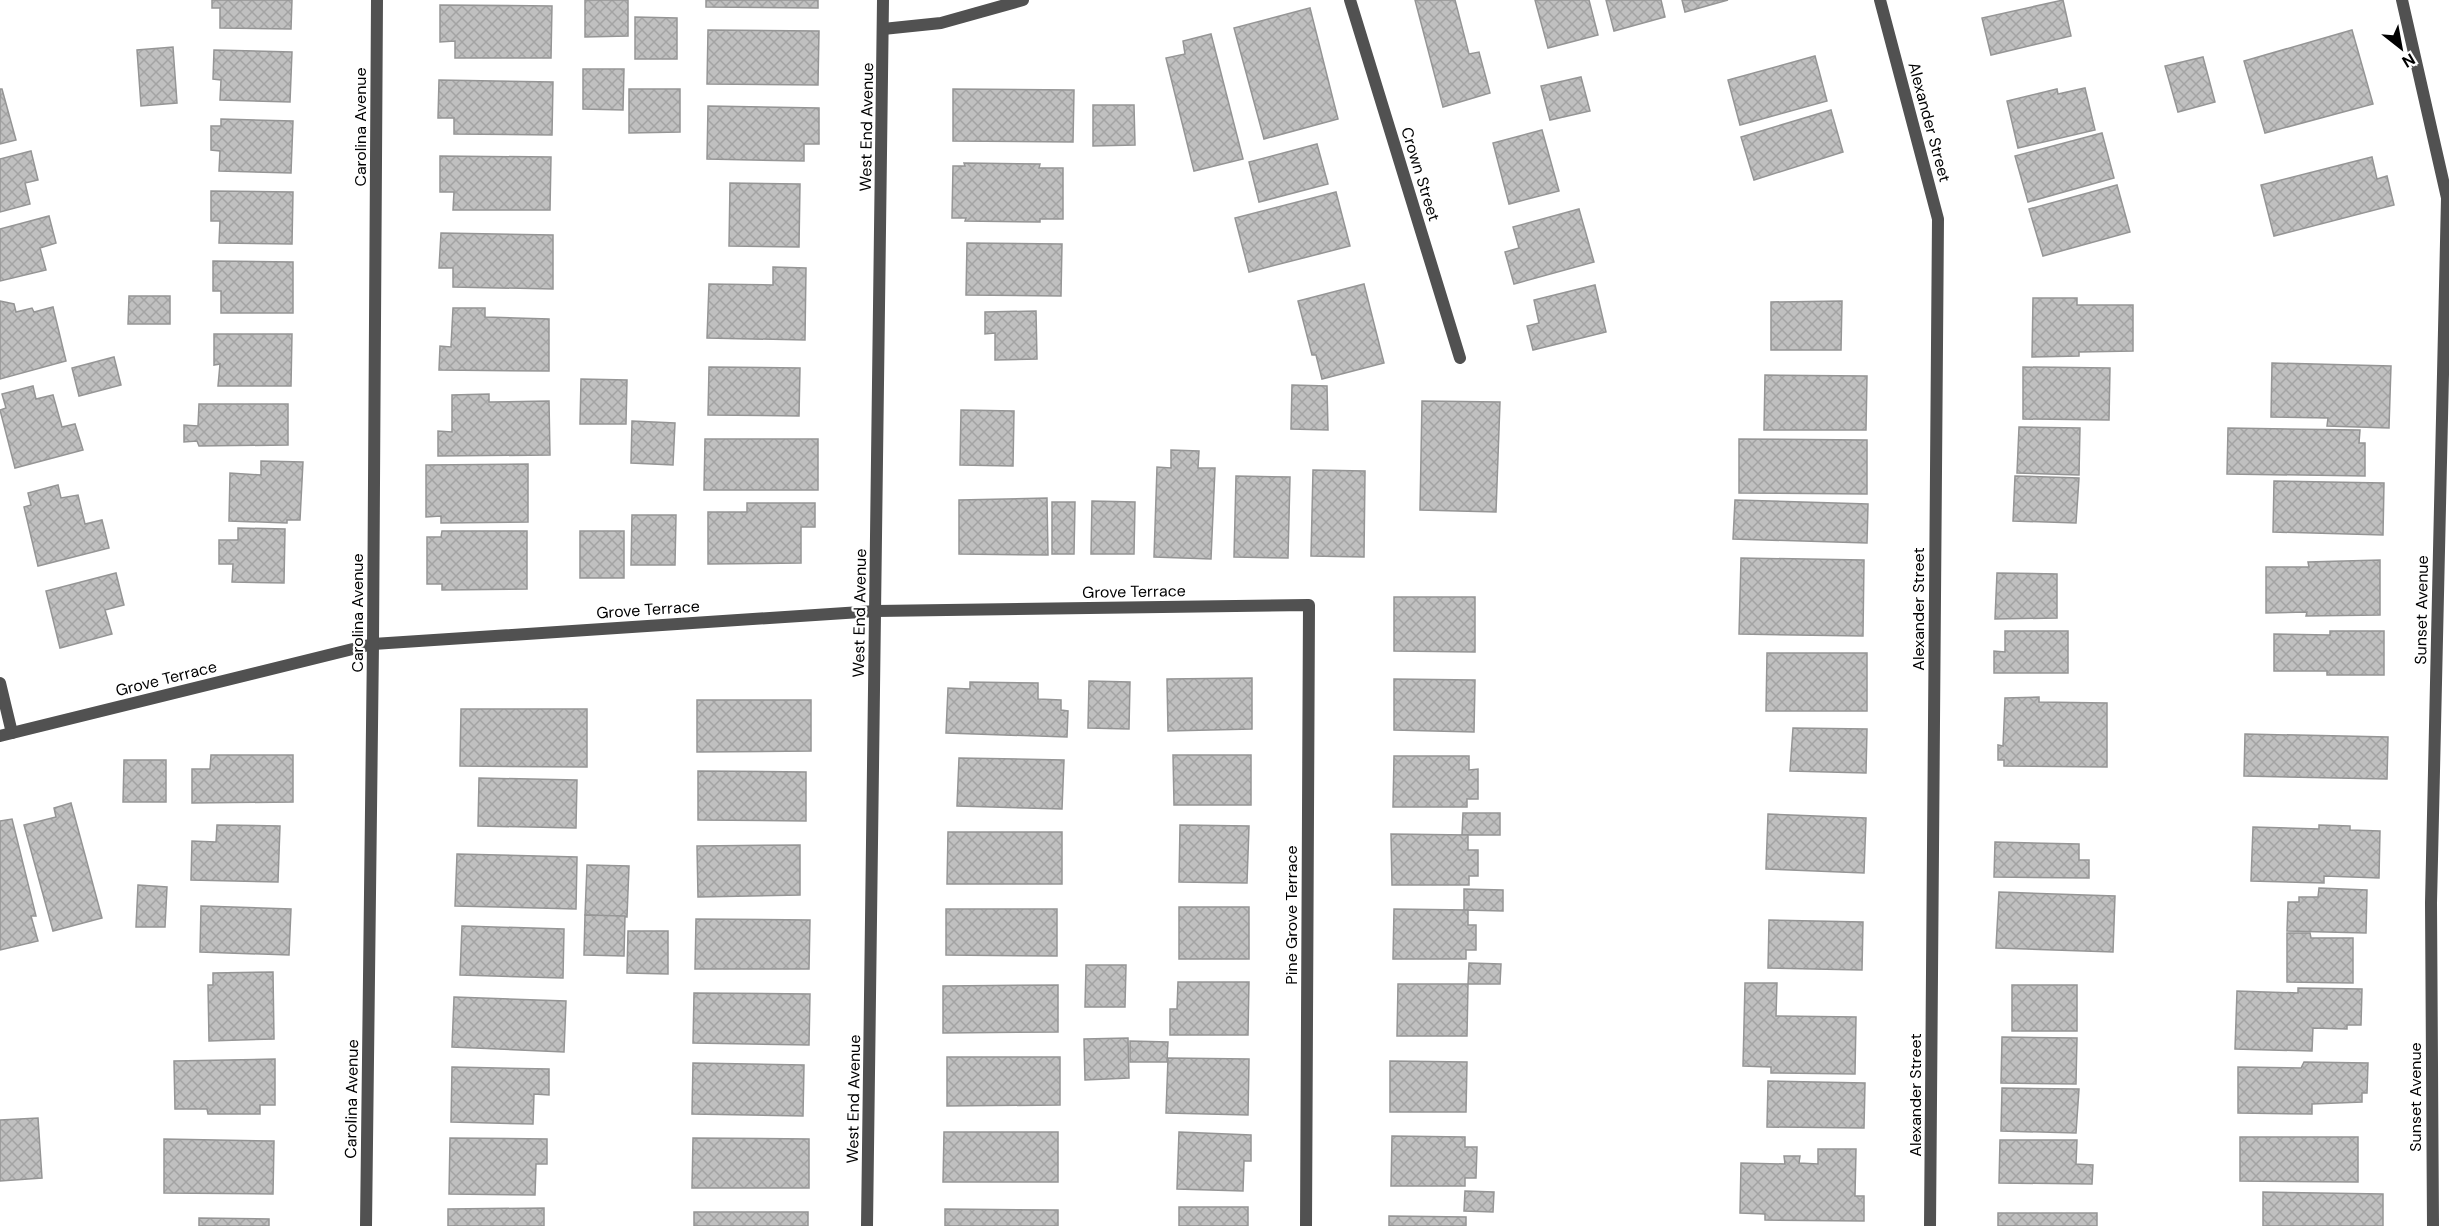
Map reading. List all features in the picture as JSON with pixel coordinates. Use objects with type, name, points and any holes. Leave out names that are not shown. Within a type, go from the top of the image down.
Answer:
[{"type":"street","name":"Carolina Avenue","points":[[366,1226],[377,0]]},
{"type":"street","name":"West End Avenue","points":[[867,1226],[883,0]]},
{"type":"street","points":[[884,29],[941,23],[1023,0]]},
{"type":"street","name":"Crown Street","points":[[1350,0],[1460,358]]},
{"type":"street","name":"Alexander Street","points":[[1880,0],[1938,219],[1930,1226]]},
{"type":"street","name":"Sunset Avenue","points":[[2402,0],[2447,198],[2431,903],[2433,1226]]},
{"type":"street","name":"Grove Terrace","points":[[6,734],[373,644],[876,610],[1309,605]]},
{"type":"street","name":"Pine Grove Terrace","points":[[1306,1226],[1309,605]]},
{"type":"street","points":[[0,683],[6,734]]},
{"type":"building","points":[[212,0],[292,0],[291,29],[220,28],[220,8],[212,8]]},
{"type":"building","points":[[585,0],[628,0],[628,36],[585,37]]},
{"type":"building","points":[[706,0],[818,0],[818,8],[706,7]]},
{"type":"building","points":[[1415,0],[1455,0],[1469,54],[1479,52],[1490,93],[1443,107]]},
{"type":"building","points":[[1535,0],[1589,0],[1598,35],[1548,48]]},
{"type":"building","points":[[1606,0],[1661,0],[1665,17],[1614,31]]},
{"type":"building","points":[[1682,0],[1728,0],[1685,12]]},
{"type":"building","points":[[2063,0],[2071,36],[1991,55],[1982,18]]},
{"type":"building","points":[[440,5],[552,6],[551,58],[455,58],[455,41],[440,42]]},
{"type":"building","points":[[1310,8],[1338,119],[1264,139],[1234,28]]},
{"type":"building","points":[[635,17],[677,18],[677,59],[635,59]]},
{"type":"building","points":[[708,30],[819,31],[818,85],[707,84]]},
{"type":"building","points":[[2352,30],[2373,104],[2265,133],[2244,61]]},
{"type":"building","points":[[1211,34],[1243,159],[1194,171],[1166,58],[1185,54],[1183,41]]},
{"type":"building","points":[[173,47],[177,103],[141,106],[137,50]]},
{"type":"building","points":[[214,50],[292,52],[290,102],[220,100],[221,80],[213,79]]},
{"type":"building","points":[[1815,56],[1827,101],[1740,125],[1728,80]]},
{"type":"building","points":[[2203,57],[2215,102],[2178,112],[2165,66]]},
{"type":"building","points":[[583,69],[624,69],[623,110],[583,109]]},
{"type":"building","points":[[1581,77],[1590,111],[1550,120],[1541,86]]},
{"type":"building","points":[[439,80],[553,82],[552,135],[454,134],[454,118],[438,118]]},
{"type":"building","points":[[2085,88],[2095,130],[2018,148],[2007,101],[2057,89],[2058,94]]},
{"type":"building","points":[[0,89],[2,89],[16,140],[0,144]]},
{"type":"building","points":[[629,89],[680,89],[680,132],[629,133]]},
{"type":"building","points":[[953,89],[1074,90],[1073,142],[953,141]]},
{"type":"building","points":[[1093,105],[1134,105],[1135,145],[1093,146]]},
{"type":"building","points":[[708,106],[819,108],[819,144],[804,144],[804,161],[707,159]]},
{"type":"building","points":[[1831,110],[1843,152],[1754,180],[1741,137]]},
{"type":"building","points":[[221,119],[293,121],[291,173],[219,171],[220,151],[211,150],[211,126],[221,126]]},
{"type":"building","points":[[1542,130],[1559,191],[1509,204],[1493,143]]},
{"type":"building","points":[[2102,133],[2114,178],[2028,202],[2015,156]]},
{"type":"building","points":[[1317,144],[1328,184],[1259,202],[1249,162]]},
{"type":"building","points":[[31,151],[38,180],[25,183],[30,204],[0,212],[0,159]]},
{"type":"building","points":[[440,156],[551,157],[550,210],[453,210],[454,192],[440,192]]},
{"type":"building","points":[[2372,157],[2377,179],[2387,176],[2394,205],[2274,236],[2261,185]]},
{"type":"building","points":[[964,163],[1040,164],[1039,168],[1063,168],[1063,219],[1040,219],[1040,222],[965,221],[966,218],[952,218],[953,166],[965,166]]},
{"type":"building","points":[[730,183],[800,184],[799,247],[729,246]]},
{"type":"building","points":[[2117,185],[2130,232],[2043,256],[2029,209]]},
{"type":"building","points":[[211,191],[293,192],[292,244],[219,243],[220,221],[211,221]]},
{"type":"building","points":[[1336,192],[1350,246],[1249,272],[1235,218]]},
{"type":"building","points":[[1579,209],[1594,262],[1514,284],[1505,252],[1519,248],[1513,227]]},
{"type":"building","points":[[49,216],[56,243],[40,248],[46,270],[0,281],[0,229]]},
{"type":"building","points":[[441,233],[553,235],[553,289],[453,287],[453,268],[439,268]]},
{"type":"building","points":[[967,243],[1062,244],[1061,296],[966,295]]},
{"type":"building","points":[[213,261],[293,262],[293,313],[221,313],[221,291],[213,291]]},
{"type":"building","points":[[773,267],[806,268],[805,340],[707,338],[709,284],[773,285]]},
{"type":"building","points":[[1364,284],[1384,363],[1322,379],[1316,355],[1312,355],[1298,301]]},
{"type":"building","points":[[1595,285],[1606,332],[1533,350],[1527,326],[1539,323],[1534,300]]},
{"type":"building","points":[[129,296],[170,296],[170,324],[128,324]]},
{"type":"building","points":[[2033,298],[2077,298],[2077,305],[2133,305],[2133,351],[2079,352],[2079,356],[2032,357]]},
{"type":"building","points":[[0,301],[14,304],[16,312],[32,308],[34,312],[53,307],[66,361],[0,379]]},
{"type":"building","points":[[1842,301],[1841,350],[1771,350],[1771,302]]},
{"type":"building","points":[[453,308],[485,308],[485,317],[549,319],[549,371],[439,370],[440,346],[451,347]]},
{"type":"building","points":[[1036,311],[1037,359],[995,360],[995,333],[985,334],[985,312]]},
{"type":"building","points":[[214,334],[292,334],[291,386],[218,386],[220,364],[214,365]]},
{"type":"building","points":[[114,357],[121,385],[79,396],[72,368]]},
{"type":"building","points":[[2272,363],[2391,366],[2389,428],[2327,426],[2328,418],[2271,417]]},
{"type":"building","points":[[709,367],[800,368],[799,416],[708,415]]},
{"type":"building","points":[[2023,367],[2110,368],[2109,420],[2023,419]]},
{"type":"building","points":[[1765,375],[1867,376],[1866,430],[1764,430]]},
{"type":"building","points":[[581,379],[627,380],[626,424],[580,424]]},
{"type":"building","points":[[1292,385],[1327,386],[1328,430],[1291,429]]},
{"type":"building","points":[[33,386],[36,399],[53,395],[62,427],[75,424],[83,450],[15,468],[0,410],[6,408],[2,394]]},
{"type":"building","points":[[489,394],[489,402],[549,401],[550,455],[438,456],[438,431],[452,432],[452,395]]},
{"type":"building","points":[[1422,401],[1500,402],[1496,512],[1420,510]]},
{"type":"building","points":[[199,404],[288,404],[288,445],[199,446],[197,441],[184,442],[184,425],[198,426]]},
{"type":"building","points":[[961,410],[1014,411],[1013,466],[960,465]]},
{"type":"building","points":[[632,421],[675,423],[673,465],[631,463]]},
{"type":"building","points":[[2019,427],[2080,428],[2079,475],[2017,473]]},
{"type":"building","points":[[2228,428],[2360,430],[2359,443],[2365,443],[2365,476],[2227,474]]},
{"type":"building","points":[[705,439],[818,439],[818,490],[704,490]]},
{"type":"building","points":[[1739,439],[1867,440],[1867,494],[1739,493]]},
{"type":"building","points":[[1171,450],[1199,451],[1198,468],[1215,468],[1211,559],[1154,557],[1157,467],[1171,468]]},
{"type":"building","points":[[261,461],[303,462],[300,520],[287,520],[287,523],[229,521],[230,473],[261,475]]},
{"type":"building","points":[[528,464],[528,522],[441,523],[441,516],[426,517],[426,465]]},
{"type":"building","points":[[1313,470],[1365,471],[1364,557],[1311,556]]},
{"type":"building","points":[[1236,476],[1290,477],[1288,558],[1234,557]]},
{"type":"building","points":[[2015,476],[2079,478],[2076,523],[2013,521]]},
{"type":"building","points":[[2274,481],[2384,483],[2383,535],[2273,532]]},
{"type":"building","points":[[58,485],[61,498],[78,495],[85,524],[102,520],[109,548],[38,566],[24,507],[31,505],[28,493]]},
{"type":"building","points":[[1047,498],[1048,555],[959,554],[959,500]]},
{"type":"building","points":[[1735,500],[1868,504],[1867,543],[1733,539]]},
{"type":"building","points":[[1092,501],[1135,502],[1134,554],[1091,554]]},
{"type":"building","points":[[1052,502],[1075,502],[1074,554],[1052,554]]},
{"type":"building","points":[[747,503],[815,503],[815,527],[801,527],[801,563],[708,564],[708,512],[747,512]]},
{"type":"building","points":[[632,515],[676,515],[675,565],[631,565]]},
{"type":"building","points":[[238,528],[285,529],[284,583],[232,582],[233,564],[219,564],[219,540],[238,540]]},
{"type":"building","points":[[442,531],[527,531],[527,589],[442,590],[442,584],[427,584],[427,537],[441,537]]},
{"type":"building","points":[[580,531],[624,531],[624,578],[580,578]]},
{"type":"building","points":[[1741,558],[1864,560],[1863,636],[1739,634]]},
{"type":"building","points":[[2380,560],[2380,615],[2306,616],[2307,612],[2266,613],[2266,567],[2309,567],[2308,562]]},
{"type":"building","points":[[116,573],[124,605],[105,610],[112,634],[60,648],[46,591]]},
{"type":"building","points":[[1997,573],[2057,574],[2057,618],[1995,619]]},
{"type":"building","points":[[1394,597],[1475,597],[1475,652],[1394,651]]},
{"type":"building","points":[[2005,631],[2068,631],[2068,673],[1994,673],[1994,651],[2005,652]]},
{"type":"building","points":[[2330,631],[2384,631],[2384,675],[2327,675],[2327,671],[2274,671],[2274,634],[2330,635]]},
{"type":"building","points":[[1767,653],[1867,653],[1867,711],[1766,711]]},
{"type":"building","points":[[1252,678],[1252,729],[1168,731],[1167,679]]},
{"type":"building","points":[[1394,679],[1475,680],[1474,732],[1394,730]]},
{"type":"building","points":[[1089,681],[1130,682],[1129,729],[1088,728]]},
{"type":"building","points":[[970,682],[1038,683],[1038,699],[1061,700],[1061,710],[1068,711],[1067,737],[946,733],[948,688],[970,689]]},
{"type":"building","points":[[2039,697],[2039,702],[2107,703],[2107,767],[2004,766],[2004,760],[1998,760],[1998,745],[2003,746],[2005,698]]},
{"type":"building","points":[[697,700],[811,700],[811,751],[697,752]]},
{"type":"building","points":[[461,709],[587,709],[587,767],[460,766]]},
{"type":"building","points":[[1793,728],[1867,729],[1866,773],[1790,771]]},
{"type":"building","points":[[2245,734],[2388,737],[2387,779],[2244,776]]},
{"type":"building","points":[[211,755],[293,755],[293,802],[192,803],[192,769],[210,769]]},
{"type":"building","points":[[1173,755],[1251,755],[1251,805],[1174,805]]},
{"type":"building","points":[[1394,756],[1469,756],[1469,770],[1478,769],[1478,799],[1467,799],[1467,807],[1393,807]]},
{"type":"building","points":[[959,758],[1064,760],[1062,809],[957,806]]},
{"type":"building","points":[[124,760],[166,760],[166,802],[123,802]]},
{"type":"building","points":[[698,771],[806,772],[806,821],[698,820]]},
{"type":"building","points":[[479,778],[577,780],[576,828],[478,826]]},
{"type":"building","points":[[71,803],[102,918],[53,931],[24,825],[56,817],[54,808]]},
{"type":"building","points":[[1463,813],[1500,813],[1500,835],[1462,835]]},
{"type":"building","points":[[1768,814],[1866,818],[1864,873],[1766,869]]},
{"type":"building","points":[[12,819],[36,916],[31,916],[38,941],[0,950],[0,821]]},
{"type":"building","points":[[217,825],[280,826],[278,882],[191,880],[192,841],[216,842]]},
{"type":"building","points":[[1180,825],[1249,826],[1247,883],[1179,882]]},
{"type":"building","points":[[2319,825],[2350,826],[2350,830],[2380,831],[2379,878],[2324,876],[2324,883],[2251,881],[2253,827],[2319,829]]},
{"type":"building","points":[[948,832],[1062,832],[1062,884],[947,884]]},
{"type":"building","points":[[1391,834],[1468,835],[1468,850],[1478,850],[1478,876],[1469,876],[1469,885],[1392,885]]},
{"type":"building","points":[[1995,842],[2079,844],[2079,860],[2089,860],[2089,878],[1994,877]]},
{"type":"building","points":[[800,845],[800,895],[698,897],[697,846]]},
{"type":"building","points":[[457,854],[577,857],[576,909],[455,906]]},
{"type":"building","points":[[587,865],[629,866],[627,917],[585,915]]},
{"type":"building","points":[[138,885],[167,887],[165,927],[136,927]]},
{"type":"building","points":[[2319,888],[2367,890],[2366,933],[2287,931],[2288,902],[2299,902],[2299,897],[2318,897]]},
{"type":"building","points":[[1464,889],[1503,890],[1503,911],[1464,910]]},
{"type":"building","points":[[1999,892],[2115,896],[2113,952],[1996,948]]},
{"type":"building","points":[[201,906],[291,909],[289,955],[200,952]]},
{"type":"building","points":[[1179,907],[1249,907],[1249,959],[1179,959]]},
{"type":"building","points":[[946,909],[1057,909],[1057,956],[946,955]]},
{"type":"building","points":[[1394,909],[1468,910],[1468,925],[1476,925],[1476,950],[1466,950],[1466,959],[1393,959]]},
{"type":"building","points":[[585,915],[625,916],[624,956],[584,955]]},
{"type":"building","points":[[696,919],[810,920],[809,969],[695,969]]},
{"type":"building","points":[[1769,920],[1863,922],[1862,970],[1768,968]]},
{"type":"building","points":[[462,926],[564,929],[563,978],[460,975]]},
{"type":"building","points":[[628,931],[668,931],[668,974],[627,973]]},
{"type":"building","points":[[2287,933],[2310,933],[2311,938],[2353,938],[2353,983],[2287,982]]},
{"type":"building","points":[[1469,963],[1501,964],[1500,984],[1468,984]]},
{"type":"building","points":[[1086,965],[1126,965],[1125,1007],[1085,1007]]},
{"type":"building","points":[[273,972],[274,1039],[209,1041],[208,985],[213,985],[213,973]]},
{"type":"building","points":[[1178,982],[1249,982],[1248,1035],[1170,1035],[1170,1009],[1177,1009]]},
{"type":"building","points":[[1745,983],[1777,983],[1776,1016],[1856,1017],[1855,1074],[1771,1073],[1771,1067],[1743,1066]]},
{"type":"building","points":[[1398,984],[1468,984],[1467,1036],[1397,1036]]},
{"type":"building","points":[[1058,985],[1058,1032],[943,1033],[943,986]]},
{"type":"building","points":[[2012,985],[2077,985],[2077,1031],[2012,1031]]},
{"type":"building","points":[[2298,988],[2362,989],[2361,1025],[2347,1025],[2347,1029],[2313,1028],[2312,1051],[2235,1049],[2237,991],[2298,993]]},
{"type":"building","points":[[694,993],[810,994],[809,1045],[693,1043]]},
{"type":"building","points":[[454,997],[566,1001],[564,1052],[452,1047]]},
{"type":"building","points":[[2002,1037],[2077,1038],[2076,1084],[2001,1083]]},
{"type":"building","points":[[1128,1038],[1129,1078],[1085,1080],[1084,1039]]},
{"type":"building","points":[[1130,1041],[1168,1042],[1167,1062],[1130,1062]]},
{"type":"building","points":[[947,1057],[1060,1057],[1060,1105],[947,1106]]},
{"type":"building","points":[[1168,1058],[1249,1059],[1248,1115],[1166,1113]]},
{"type":"building","points":[[275,1059],[275,1105],[260,1105],[260,1114],[208,1114],[207,1109],[175,1109],[174,1061]]},
{"type":"building","points":[[1390,1061],[1467,1062],[1466,1112],[1390,1112]]},
{"type":"building","points":[[2304,1062],[2368,1063],[2367,1093],[2362,1093],[2362,1102],[2312,1104],[2312,1114],[2238,1113],[2238,1067],[2301,1068]]},
{"type":"building","points":[[693,1063],[804,1065],[803,1116],[692,1114]]},
{"type":"building","points":[[452,1067],[549,1069],[549,1095],[534,1094],[533,1124],[451,1122]]},
{"type":"building","points":[[1768,1081],[1865,1083],[1864,1128],[1767,1127]]},
{"type":"building","points":[[2002,1088],[2079,1089],[2076,1133],[2001,1131]]},
{"type":"building","points":[[38,1118],[42,1178],[0,1181],[0,1120]]},
{"type":"building","points":[[944,1132],[1058,1132],[1058,1182],[943,1182]]},
{"type":"building","points":[[1179,1132],[1251,1135],[1251,1161],[1244,1161],[1243,1191],[1177,1189]]},
{"type":"building","points":[[1392,1136],[1465,1137],[1465,1147],[1477,1147],[1476,1178],[1465,1178],[1465,1186],[1391,1186]]},
{"type":"building","points":[[2240,1137],[2358,1137],[2358,1182],[2240,1181]]},
{"type":"building","points":[[450,1138],[547,1139],[547,1164],[536,1164],[535,1195],[449,1194]]},
{"type":"building","points":[[693,1138],[809,1139],[809,1188],[692,1188]]},
{"type":"building","points":[[164,1139],[274,1141],[273,1194],[164,1193]]},
{"type":"building","points":[[2000,1140],[2077,1140],[2076,1164],[2093,1165],[2092,1184],[1999,1183]]},
{"type":"building","points":[[1818,1149],[1856,1149],[1855,1196],[1864,1196],[1864,1221],[1765,1220],[1765,1214],[1740,1213],[1741,1163],[1785,1164],[1784,1156],[1800,1156],[1799,1163],[1818,1164]]},
{"type":"building","points":[[1465,1191],[1494,1192],[1493,1212],[1464,1211]]},
{"type":"building","points":[[2263,1192],[2383,1194],[2383,1226],[2263,1226]]},
{"type":"building","points":[[1179,1207],[1248,1207],[1248,1226],[1179,1226]]},
{"type":"building","points":[[544,1208],[544,1226],[448,1226],[448,1209]]},
{"type":"building","points":[[945,1209],[1058,1210],[1058,1226],[945,1226]]},
{"type":"building","points":[[694,1212],[808,1212],[808,1226],[694,1226]]},
{"type":"building","points":[[1998,1213],[2097,1213],[2097,1226],[1998,1226]]},
{"type":"building","points":[[1389,1216],[1466,1217],[1466,1226],[1389,1226]]},
{"type":"building","points":[[199,1218],[269,1219],[269,1226],[199,1226]]}]
